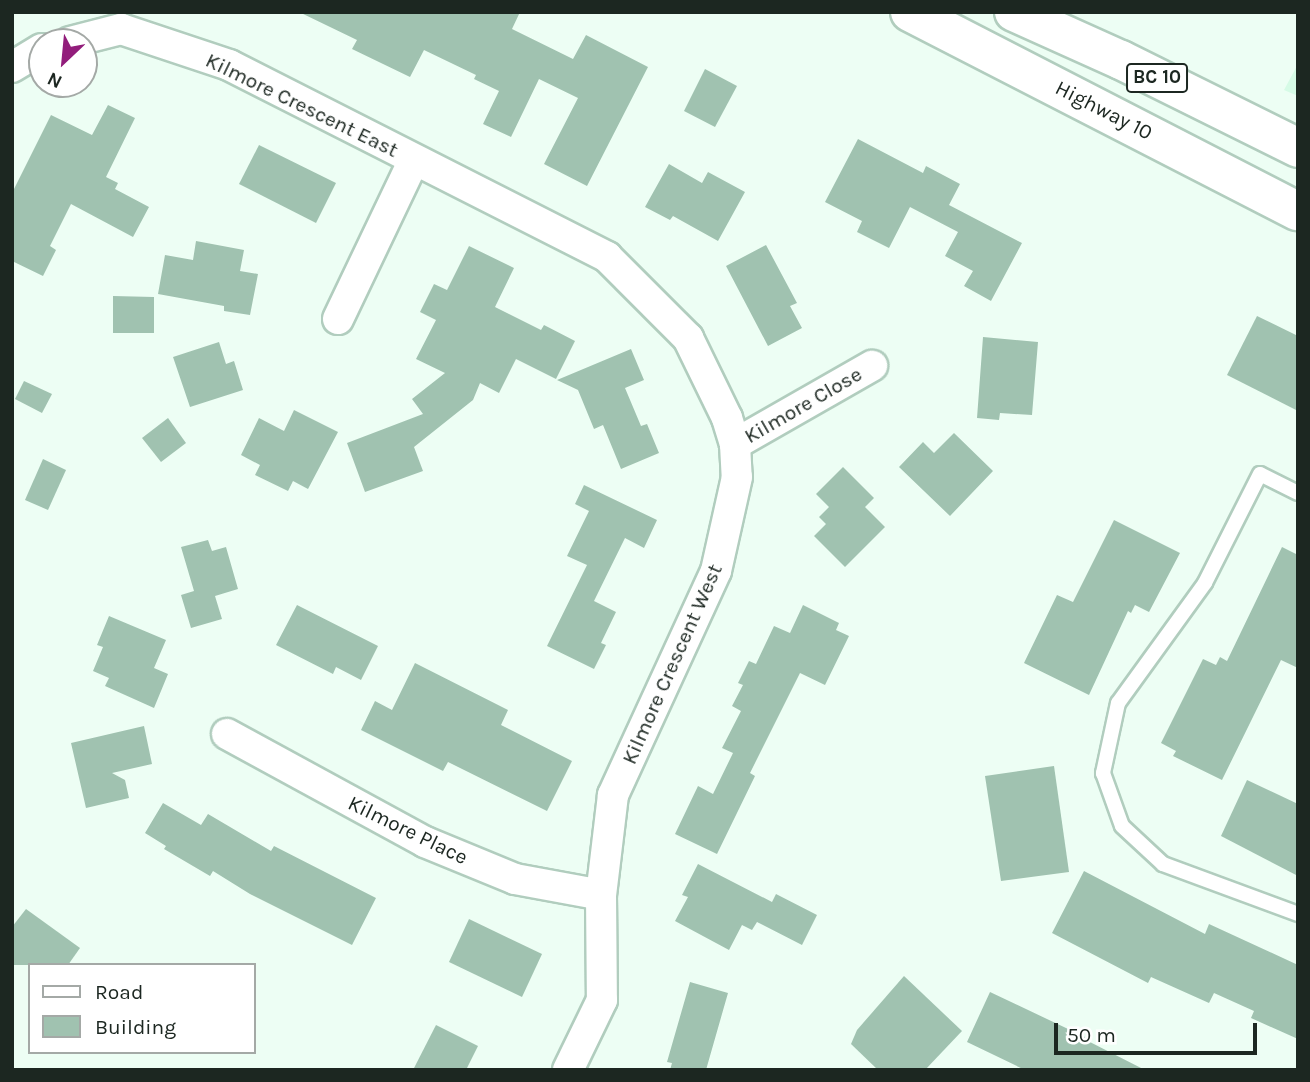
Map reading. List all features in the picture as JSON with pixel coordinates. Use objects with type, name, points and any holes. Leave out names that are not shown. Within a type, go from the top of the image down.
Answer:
[{"type":"highway","name":"Highway 10","points":[[909,12],[1298,211]]},
{"type":"highway","name":"BC 10","points":[[1014,12],[1121,60],[1298,148]]},
{"type":"street","name":"Kilmore Crescent East","points":[[98,30],[149,25],[414,160]]},
{"type":"street","points":[[12,67],[28,57]]},
{"type":"street","points":[[338,319],[414,160]]},
{"type":"street","name":"Kilmore Crescent West","points":[[414,160],[607,257],[688,338],[727,418],[735,444],[737,477],[716,571],[614,795],[601,895],[602,1000],[568,1070]]},
{"type":"street","name":"Kilmore Close","points":[[735,444],[872,366]]},
{"type":"street","name":"Kilmore Place","points":[[227,734],[425,842],[514,879],[601,895]]},
{"type":"lane","points":[[1298,493],[1260,474],[1205,583],[1118,703],[1104,773],[1122,826],[1163,864],[1298,914]]},
{"type":"shaded area","points":[[1298,64],[1298,96],[1284,90]]},
{"type":"building","points":[[299,12],[520,12],[512,29],[573,59],[586,35],[648,67],[587,186],[544,164],[578,98],[539,79],[511,137],[483,124],[499,91],[474,79],[476,75],[424,50],[410,77],[352,49],[357,40]]},
{"type":"building","points":[[705,69],[737,86],[715,127],[684,111]]},
{"type":"building","points":[[108,105],[135,118],[106,177],[118,183],[115,189],[149,207],[133,237],[71,204],[50,246],[56,250],[43,276],[12,261],[12,193],[51,115],[92,135]]},
{"type":"building","points":[[858,139],[923,173],[926,166],[960,184],[949,205],[1022,243],[991,301],[964,286],[973,271],[945,256],[958,232],[910,207],[889,248],[857,232],[862,221],[825,202]]},
{"type":"building","points":[[259,145],[336,183],[316,223],[239,184]]},
{"type":"building","points":[[669,164],[702,183],[708,172],[745,192],[718,241],[673,216],[670,220],[645,207]]},
{"type":"building","points":[[196,241],[244,250],[240,271],[258,274],[250,315],[224,311],[224,306],[158,294],[165,255],[193,260]]},
{"type":"building","points":[[766,245],[797,303],[790,306],[802,328],[768,346],[726,266]]},
{"type":"building","points":[[469,246],[514,268],[495,307],[541,330],[544,325],[575,341],[556,379],[516,359],[499,393],[480,383],[473,400],[414,447],[423,471],[365,492],[347,443],[423,414],[412,399],[445,373],[416,359],[436,320],[420,312],[434,284],[447,290]]},
{"type":"building","points":[[113,296],[154,297],[154,333],[113,333]]},
{"type":"building","points":[[1257,316],[1298,336],[1298,411],[1227,375]]},
{"type":"building","points":[[983,337],[1038,342],[1032,415],[1000,413],[999,420],[977,418]]},
{"type":"building","points":[[219,342],[226,364],[234,361],[243,390],[190,407],[173,357]]},
{"type":"building","points":[[631,349],[644,380],[625,388],[641,426],[647,424],[659,453],[621,469],[603,425],[594,429],[578,390],[557,380]]},
{"type":"building","points":[[24,381],[52,394],[42,413],[15,399]]},
{"type":"building","points":[[294,410],[338,432],[308,489],[293,481],[288,491],[255,475],[260,465],[241,455],[259,418],[284,431]]},
{"type":"building","points":[[168,418],[186,443],[161,462],[142,438]]},
{"type":"building","points":[[954,433],[993,471],[950,516],[899,467],[923,442],[934,453]]},
{"type":"building","points":[[43,459],[66,470],[48,510],[25,500]]},
{"type":"building","points":[[843,467],[874,498],[865,507],[885,527],[845,567],[814,536],[826,524],[819,517],[829,507],[816,494]]},
{"type":"building","points":[[584,485],[657,520],[644,548],[625,538],[594,601],[616,612],[601,643],[606,645],[594,669],[547,646],[587,565],[567,556],[589,511],[575,504]]},
{"type":"building","points":[[1114,520],[1180,553],[1149,612],[1135,605],[1131,613],[1128,611],[1089,695],[1024,663],[1057,595],[1073,602]]},
{"type":"building","points":[[208,540],[212,551],[226,547],[238,589],[215,596],[222,619],[191,628],[181,595],[194,591],[181,547]]},
{"type":"building","points":[[1282,547],[1298,555],[1298,668],[1281,660],[1222,780],[1173,756],[1176,751],[1161,743],[1203,659],[1216,665],[1220,657],[1227,661]]},
{"type":"building","points":[[297,605],[378,646],[361,680],[336,667],[333,674],[276,645]]},
{"type":"building","points":[[803,605],[839,623],[836,630],[849,636],[825,685],[800,673],[750,773],[755,776],[717,854],[675,834],[698,786],[713,794],[733,753],[722,748],[741,711],[732,706],[743,685],[738,683],[749,661],[756,664],[774,626],[790,633]]},
{"type":"building","points":[[109,616],[166,640],[154,668],[168,674],[154,708],[105,686],[109,678],[93,671],[103,647],[97,645]]},
{"type":"building","points":[[415,663],[508,710],[501,725],[572,761],[547,811],[448,762],[443,771],[361,730],[375,701],[392,710]]},
{"type":"building","points":[[144,726],[152,764],[112,773],[125,780],[129,798],[86,808],[71,743]]},
{"type":"building","points":[[1054,766],[1069,872],[1001,881],[985,776]]},
{"type":"building","points":[[1247,780],[1298,804],[1298,876],[1221,836]]},
{"type":"building","points":[[163,803],[201,825],[208,814],[271,851],[274,846],[376,898],[352,945],[250,894],[213,871],[210,876],[164,849],[166,846],[145,833]]},
{"type":"building","points":[[698,864],[772,902],[776,894],[817,915],[802,945],[757,922],[752,930],[742,925],[729,950],[675,921],[688,897],[682,895]]},
{"type":"building","points":[[1084,871],[1205,934],[1209,924],[1298,965],[1298,1039],[1251,1018],[1254,1011],[1214,993],[1209,1003],[1151,977],[1148,983],[1052,933]]},
{"type":"building","points":[[26,909],[80,948],[69,963],[12,965],[12,927]]},
{"type":"building","points":[[469,919],[542,954],[522,997],[449,962]]},
{"type":"building","points":[[904,976],[962,1031],[925,1070],[878,1070],[851,1044],[857,1030]]},
{"type":"building","points":[[690,982],[728,993],[706,1070],[670,1070],[672,1063],[667,1062]]},
{"type":"building","points":[[990,992],[1085,1037],[1084,1039],[1145,1070],[1025,1070],[967,1042]]},
{"type":"building","points":[[436,1025],[478,1046],[466,1070],[413,1070]]}]
